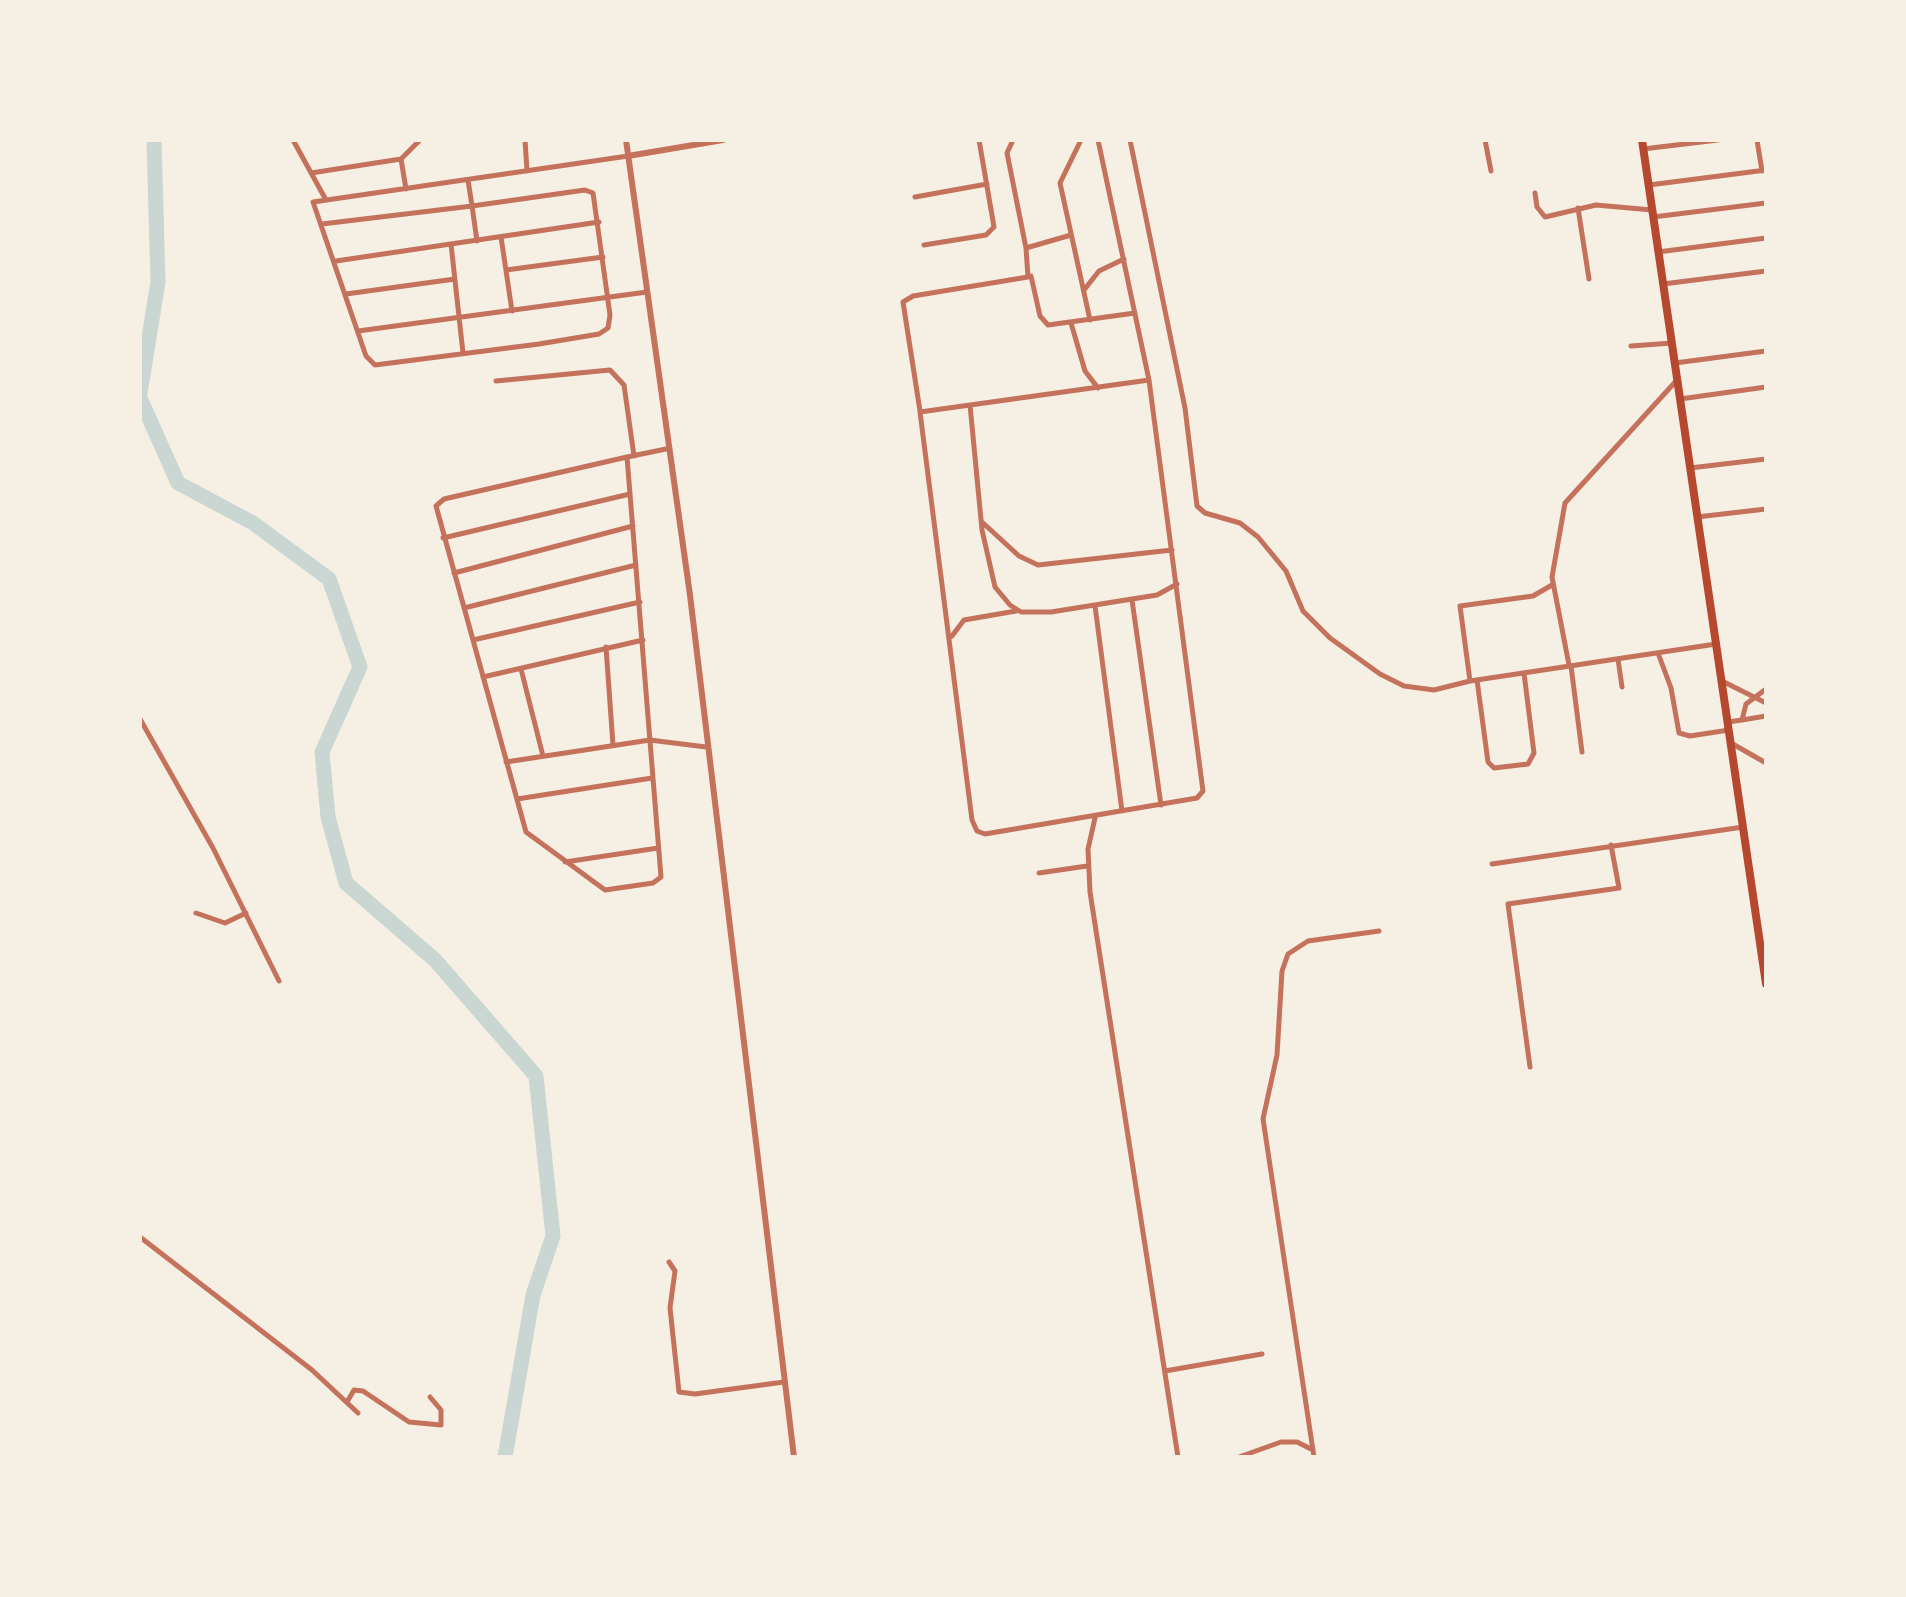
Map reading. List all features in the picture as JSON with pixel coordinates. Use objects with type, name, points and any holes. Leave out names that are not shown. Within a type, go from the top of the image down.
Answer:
[{"type":"main road","points":[[1643,144],[1766,984]]},
{"type":"street","points":[[293,140],[326,200]]},
{"type":"street","points":[[311,172],[401,159],[420,140]]},
{"type":"street","points":[[524,140],[527,171]]},
{"type":"street","points":[[626,140],[666,449],[690,595],[794,1457]]},
{"type":"street","points":[[322,224],[585,190],[593,193],[608,298],[610,322],[605,332],[375,365],[366,356],[313,202],[628,156],[669,145],[723,140]]},
{"type":"street","points":[[924,245],[991,231],[979,140]]},
{"type":"street","points":[[1013,140],[1007,153],[1043,323],[1135,313]]},
{"type":"street","points":[[1080,140],[1060,183],[1090,320]]},
{"type":"street","points":[[1031,274],[903,302],[977,831],[998,832],[1096,817],[1197,798],[1202,791],[1149,380],[1098,140]]},
{"type":"street","points":[[1130,140],[1186,408],[1196,506],[1204,513],[1240,523],[1258,537],[1286,571],[1300,604],[1316,625],[1380,674],[1426,690],[1716,644]]},
{"type":"street","points":[[1485,140],[1491,171]]},
{"type":"street","points":[[1643,144],[1718,140]]},
{"type":"street","points":[[1648,184],[1764,171],[1757,140]]},
{"type":"street","points":[[401,159],[406,189]]},
{"type":"street","points":[[468,180],[477,241]]},
{"type":"street","points":[[915,197],[987,184]]},
{"type":"street","points":[[1535,194],[1537,207],[1545,217],[1578,208],[1653,213],[1766,204]]},
{"type":"street","points":[[1578,208],[1589,279]]},
{"type":"street","points":[[336,261],[599,222]]},
{"type":"street","points":[[1026,248],[1071,235]]},
{"type":"street","points":[[501,237],[512,311]]},
{"type":"street","points":[[1658,252],[1766,238]]},
{"type":"street","points":[[451,244],[463,353]]},
{"type":"street","points":[[506,270],[604,257]]},
{"type":"street","points":[[1084,292],[1099,271],[1124,259]]},
{"type":"street","points":[[1663,284],[1766,270]]},
{"type":"street","points":[[346,294],[455,278]]},
{"type":"street","points":[[358,331],[647,292]]},
{"type":"street","points":[[1071,322],[1085,370],[1098,388]]},
{"type":"street","points":[[1631,346],[1672,342]]},
{"type":"street","points":[[1675,363],[1766,351]]},
{"type":"street","points":[[496,381],[610,370],[624,385],[630,457],[632,526],[660,877],[653,883],[602,890],[526,832],[436,512],[444,499],[630,457],[666,449]]},
{"type":"street","points":[[920,412],[1149,380]]},
{"type":"street","points":[[1582,752],[1553,585],[1561,520],[1571,494],[1618,450],[1677,380]]},
{"type":"street","points":[[1680,399],[1766,387]]},
{"type":"street","points":[[970,405],[982,522],[995,587],[1019,610]]},
{"type":"street","points":[[1690,468],[1766,459]]},
{"type":"street","points":[[443,538],[630,494]]},
{"type":"street","points":[[1698,517],[1766,509]]},
{"type":"street","points":[[982,522],[1019,556],[1038,565],[1172,550]]},
{"type":"street","points":[[454,573],[632,526]]},
{"type":"street","points":[[464,608],[636,565]]},
{"type":"street","points":[[950,640],[964,620],[1019,610],[1032,613],[1132,600],[1158,595],[1177,584]]},
{"type":"street","points":[[1524,673],[1534,753],[1528,764],[1494,768],[1488,762],[1460,606],[1533,596],[1553,585]]},
{"type":"street","points":[[1132,600],[1161,805]]},
{"type":"street","points":[[473,640],[640,602]]},
{"type":"street","points":[[1095,606],[1122,812]]},
{"type":"street","points":[[482,677],[643,640]]},
{"type":"street","points":[[606,647],[613,745]]},
{"type":"street","points":[[1658,653],[1669,682],[1679,732],[1690,736],[1766,716]]},
{"type":"street","points":[[1618,659],[1622,687]]},
{"type":"street","points":[[521,669],[544,756]]},
{"type":"street","points":[[1722,681],[1766,704]]},
{"type":"street","points":[[1742,720],[1744,706],[1766,689]]},
{"type":"street","points":[[140,719],[279,981]]},
{"type":"street","points":[[506,762],[650,740],[706,747]]},
{"type":"street","points":[[1731,743],[1766,763]]},
{"type":"street","points":[[517,798],[652,778]]},
{"type":"street","points":[[1096,817],[1087,866],[1178,1457]]},
{"type":"street","points":[[1492,864],[1743,826]]},
{"type":"street","points":[[1530,1067],[1508,904],[1619,888],[1611,845]]},
{"type":"street","points":[[562,862],[658,848]]},
{"type":"street","points":[[1039,872],[1087,866]]},
{"type":"street","points":[[1754,900],[1766,894]]},
{"type":"street","points":[[196,912],[225,923],[246,913]]},
{"type":"street","points":[[1313,1454],[1263,1118],[1277,1055],[1282,971],[1288,954],[1308,940],[1379,932]]},
{"type":"street","points":[[140,1237],[358,1413]]},
{"type":"street","points":[[669,1262],[675,1271],[670,1308],[680,1394],[784,1382]]},
{"type":"street","points":[[1165,1371],[1262,1354]]},
{"type":"street","points":[[347,1402],[354,1390],[363,1390],[410,1422],[441,1425],[441,1410],[430,1397]]},
{"type":"street","points":[[1239,1457],[1281,1442],[1297,1442],[1313,1454]]},
{"type":"waterway","points":[[140,393],[158,282],[154,140]]},
{"type":"waterway","points":[[140,398],[178,483],[253,523],[329,579],[360,667],[322,752],[328,817],[346,883],[435,960],[536,1076],[553,1236],[533,1295],[505,1457]]}]
